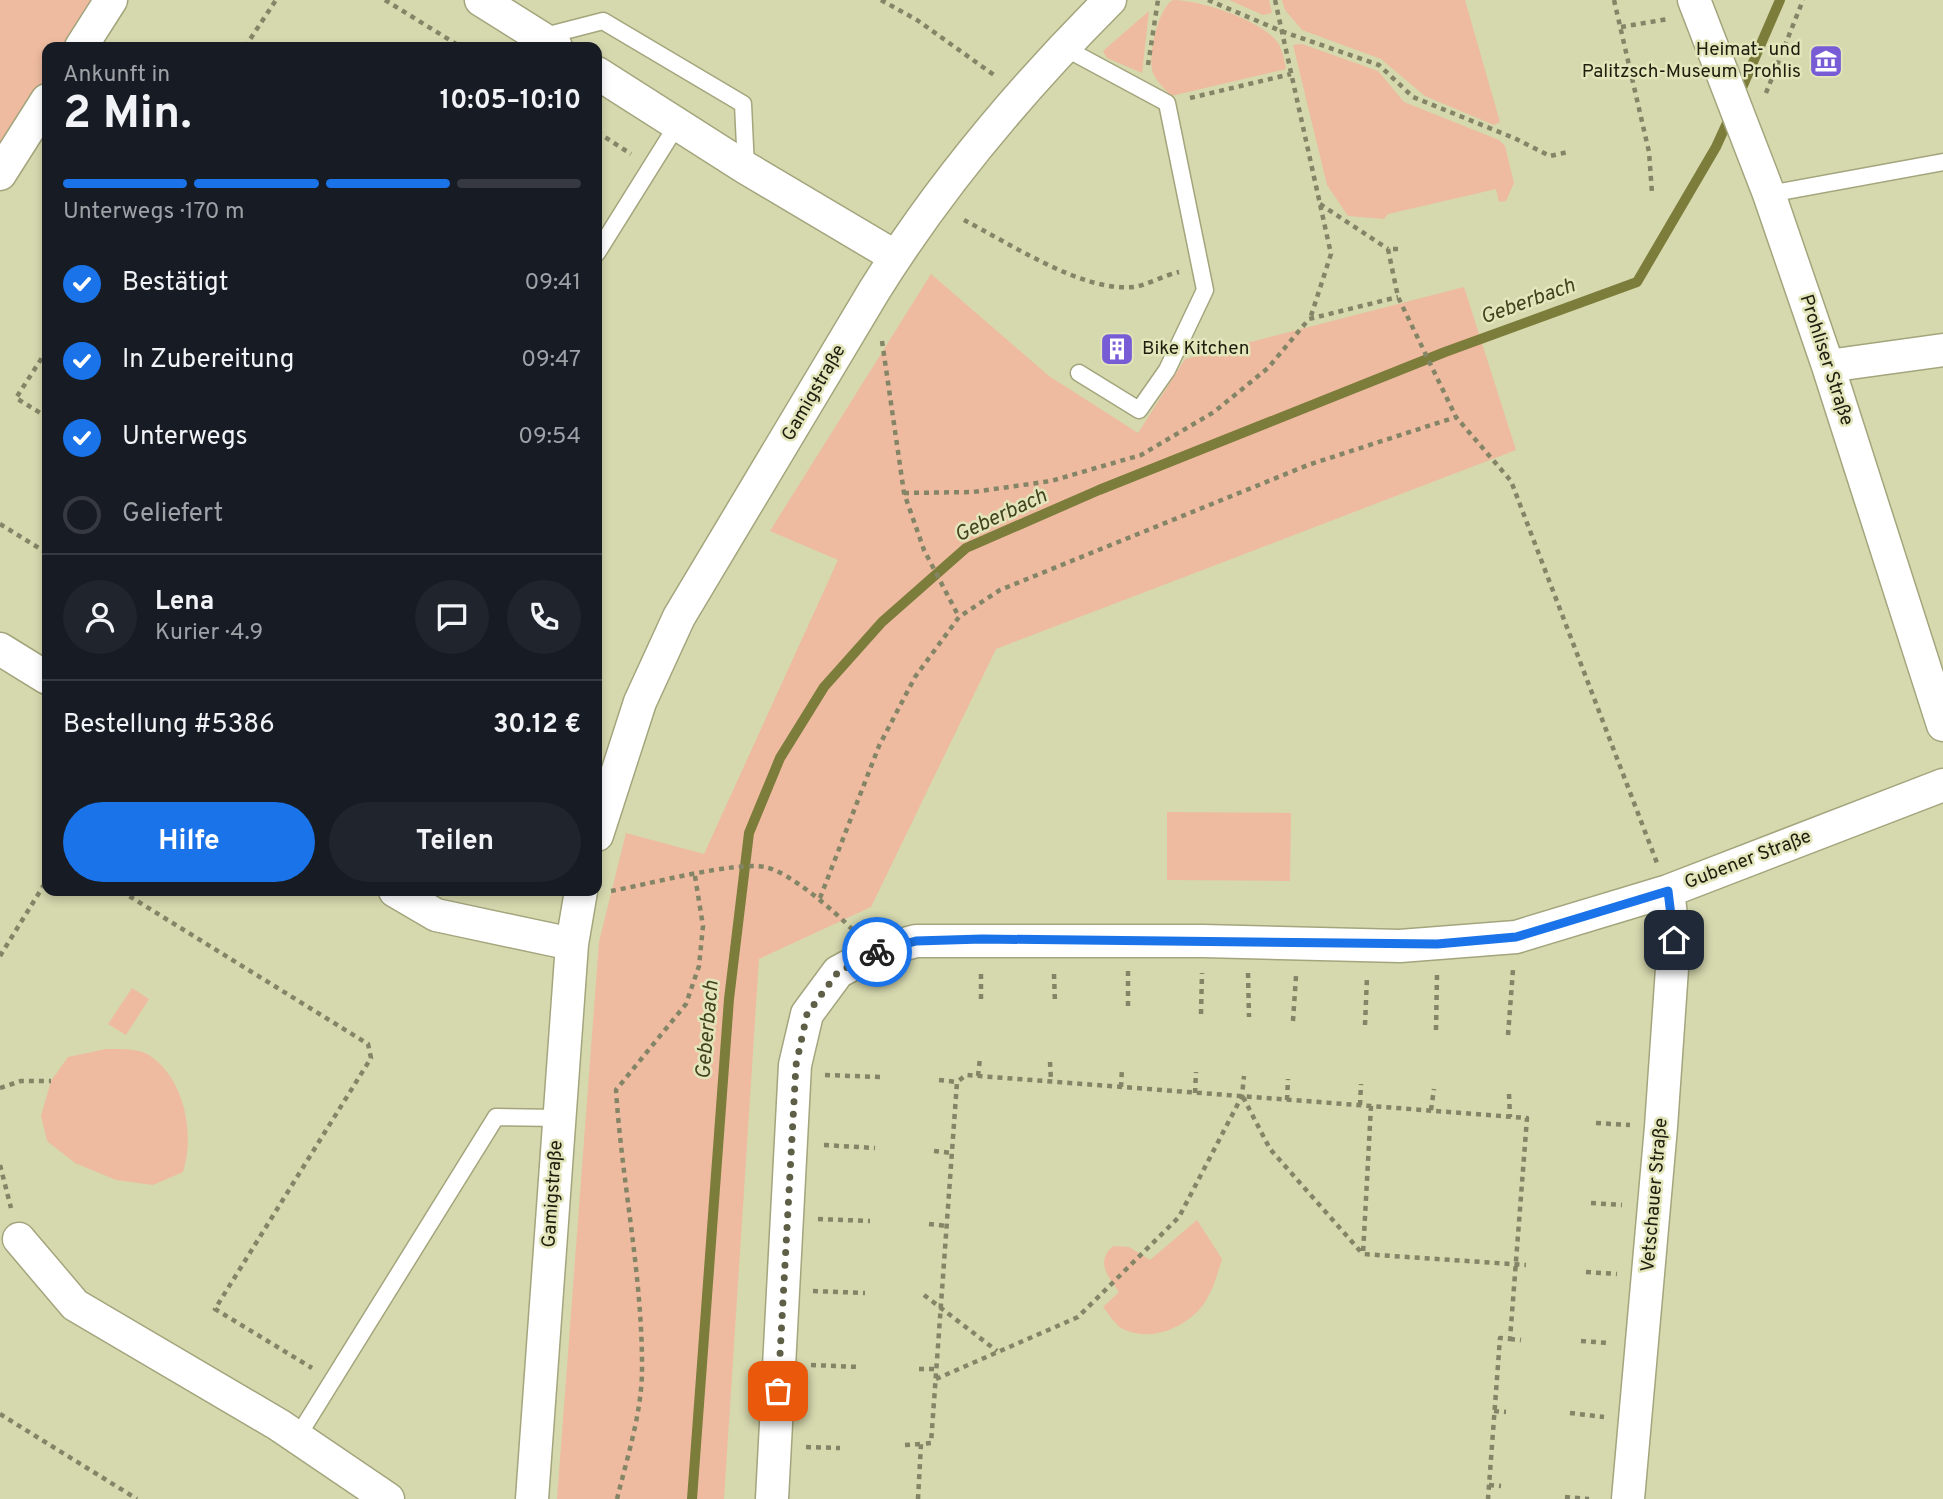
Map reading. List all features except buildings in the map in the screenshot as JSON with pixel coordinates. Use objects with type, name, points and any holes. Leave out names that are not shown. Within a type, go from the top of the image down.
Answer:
[{"type":"street","points":[[84,42],[111,0]]},
{"type":"street","points":[[481,0],[548,42]]},
{"type":"street","name":"Gamigstraße","points":[[602,820],[640,702],[680,617],[895,257],[1020,94],[1110,0]]},
{"type":"street","name":"Prohliser Straße","points":[[1697,7],[1721,73],[1746,128],[1828,366],[1943,726]]},
{"type":"street","points":[[602,77],[895,257]]},
{"type":"street","points":[[0,174],[42,108]]},
{"type":"street","points":[[1828,366],[1943,350]]},
{"type":"street","points":[[5,663],[42,676]]},
{"type":"street","name":"Gubener Straße","points":[[772,1499],[795,1074],[807,1014],[838,972],[875,952],[916,941],[1247,941],[1369,945],[1437,944],[1516,937],[1668,891],[1943,785]]},
{"type":"street","name":"Vetschauer Straße","points":[[1628,1499],[1661,1127],[1674,940],[1668,891]]},
{"type":"street","points":[[404,896],[436,915],[572,944]]},
{"type":"street","name":"Gamigstraße","points":[[532,1499],[572,944],[581,896]]},
{"type":"street","points":[[19,1239],[75,1305],[298,1436],[388,1499]]},
{"type":"lane","points":[[548,42],[603,21],[743,104],[746,168]]},
{"type":"lane","points":[[1063,47],[1167,103],[1205,290],[1167,370],[1139,410],[1079,373]]},
{"type":"lane","points":[[602,245],[677,125]]},
{"type":"lane","points":[[1769,194],[1943,162]]},
{"type":"lane","points":[[298,1436],[496,1116],[559,1118]]},
{"type":"path","points":[[248,42],[276,0]]},
{"type":"path","points":[[384,0],[453,42]]},
{"type":"path","points":[[881,0],[917,20],[1020,94]]},
{"type":"path","points":[[1146,92],[1158,0]]},
{"type":"path","points":[[1208,0],[1281,31],[1379,65],[1413,97],[1514,138],[1550,156],[1568,152]]},
{"type":"path","points":[[1275,0],[1331,254],[1309,319]]},
{"type":"path","points":[[1614,0],[1650,152],[1652,193]]},
{"type":"path","points":[[1746,128],[1803,0]]},
{"type":"path","points":[[1621,27],[1697,7]]},
{"type":"path","points":[[1167,103],[1291,74]]},
{"type":"path","points":[[602,135],[651,167]]},
{"type":"path","points":[[1320,203],[1388,249],[1398,249]]},
{"type":"path","points":[[964,220],[1066,271],[1107,287],[1136,287],[1155,278],[1200,266]]},
{"type":"path","points":[[1388,249],[1398,297],[1456,417],[1511,481],[1668,891]]},
{"type":"path","points":[[874,291],[904,493],[924,550],[960,617]]},
{"type":"path","points":[[42,358],[16,398],[42,414]]},
{"type":"path","points":[[820,898],[879,746],[915,677],[960,617],[1000,590],[1295,470],[1456,417]]},
{"type":"path","points":[[0,524],[42,550]]},
{"type":"path","points":[[602,891],[719,870],[766,867],[820,898],[875,952]]},
{"type":"path","points":[[617,1499],[637,1414],[642,1374],[636,1282],[616,1090],[686,1004],[699,966],[703,926],[695,876]]},
{"type":"path","points":[[0,956],[42,888]]},
{"type":"path","points":[[129,896],[368,1044],[371,1058],[215,1309],[315,1369]]},
{"type":"path","points":[[1508,1035],[1516,937]]},
{"type":"path","points":[[1201,1014],[1203,941]]},
{"type":"path","points":[[1247,941],[1249,1017]]},
{"type":"path","points":[[1293,1021],[1298,943]]},
{"type":"path","points":[[1436,1030],[1437,944]]},
{"type":"path","points":[[1365,1025],[1369,945]]},
{"type":"path","points":[[978,1076],[980,1058]]},
{"type":"path","points":[[1050,1062],[1051,1081]]},
{"type":"path","points":[[1121,1087],[1122,1068]]},
{"type":"path","points":[[1195,1093],[1196,1072]]},
{"type":"path","points":[[795,1074],[880,1077]]},
{"type":"path","points":[[939,1080],[957,1082],[966,1075],[1536,1119]]},
{"type":"path","points":[[936,1379],[1078,1317],[1179,1217],[1242,1096],[1244,1076]]},
{"type":"path","points":[[1287,1100],[1288,1079]]},
{"type":"path","points":[[0,1088],[21,1081],[51,1081]]},
{"type":"path","points":[[905,1445],[931,1443],[957,1082]]},
{"type":"path","points":[[1360,1105],[1361,1084]]},
{"type":"path","points":[[1431,1111],[1434,1089]]},
{"type":"path","points":[[1509,1094],[1510,1117]]},
{"type":"path","points":[[1242,1096],[1270,1149],[1363,1254],[1526,1265]]},
{"type":"path","points":[[1363,1254],[1371,1106]]},
{"type":"path","points":[[1510,1339],[1527,1118]]},
{"type":"path","points":[[791,1144],[875,1148]]},
{"type":"path","points":[[934,1151],[952,1153]]},
{"type":"path","points":[[0,1165],[19,1239]]},
{"type":"path","points":[[1521,1192],[1531,1193]]},
{"type":"path","points":[[787,1218],[870,1221]]},
{"type":"path","points":[[929,1224],[947,1226]]},
{"type":"path","points":[[783,1289],[865,1293]]},
{"type":"path","points":[[924,1294],[998,1352]]},
{"type":"path","points":[[1488,1499],[1500,1338],[1521,1340]]},
{"type":"path","points":[[780,1364],[860,1367]]},
{"type":"path","points":[[919,1369],[937,1370]]},
{"type":"path","points":[[1494,1410],[1506,1412]]},
{"type":"path","points":[[0,1414],[137,1499]]},
{"type":"path","points":[[918,1499],[921,1444]]},
{"type":"path","points":[[1489,1485],[1501,1486]]},
{"type":"path","points":[[1565,1497],[1589,1499]]},
{"type":"shaded area","points":[[0,0],[111,0],[84,42],[42,42],[42,108],[0,174]]},
{"type":"shaded area","points":[[1173,0],[1199,3],[1245,19],[1259,27],[1278,43],[1286,69],[1171,96],[1154,76],[1151,56],[1158,22]]},
{"type":"shaded area","points":[[1229,0],[1269,0],[1272,13],[1263,15]]},
{"type":"shaded area","points":[[1282,0],[1465,0],[1500,122],[1494,125],[1425,96],[1381,59],[1302,30],[1285,10]]},
{"type":"shaded area","points":[[1149,11],[1142,73],[1107,58],[1103,51]]},
{"type":"shaded area","points":[[1302,44],[1378,71],[1404,102],[1499,140],[1505,146],[1514,183],[1506,201],[1499,202],[1496,189],[1388,214],[1384,219],[1348,216],[1327,185],[1293,45]]},
{"type":"shaded area","points":[[931,274],[1049,376],[1138,433],[1185,359],[1464,287],[1516,450],[996,649],[871,907],[759,959],[724,1499],[557,1499],[599,942],[626,833],[704,854],[838,560],[770,531]]},
{"type":"shaded area","points":[[1167,812],[1291,813],[1290,881],[1167,880]]},
{"type":"shaded area","points":[[132,988],[149,999],[126,1035],[108,1024]]},
{"type":"shaded area","points":[[106,1049],[128,1049],[145,1053],[161,1065],[171,1078],[179,1093],[187,1125],[188,1141],[183,1172],[153,1185],[116,1180],[75,1163],[47,1141],[41,1116],[51,1081],[68,1057]]},
{"type":"shaded area","points":[[1197,1220],[1222,1259],[1212,1289],[1203,1305],[1186,1321],[1165,1331],[1143,1334],[1121,1328],[1103,1307],[1119,1292],[1105,1269],[1108,1252],[1113,1246],[1129,1247],[1150,1260]]},
{"type":"waterway","name":"Geberbach","points":[[1738,97],[1780,0]]},
{"type":"waterway","name":"Geberbach","points":[[692,1499],[729,999],[749,833],[780,758],[824,687],[882,622],[966,548],[1099,490],[1445,352],[1637,282],[1716,147],[1732,112]]},
{"type":"way so far","points":[[778,1391],[796,1065],[807,1014],[838,972],[877,952]]},
{"type":"place","name":"Heimat- und Palitzsch-Museum Prohlis","points":[[1826,61]]},
{"type":"place","name":"Bike Kitchen","points":[[1117,349]]},
{"type":"route","points":[[877,952],[916,941],[982,939],[1247,941],[1400,946],[1470,942],[1516,937],[1545,930],[1668,891],[1674,940]]}]
